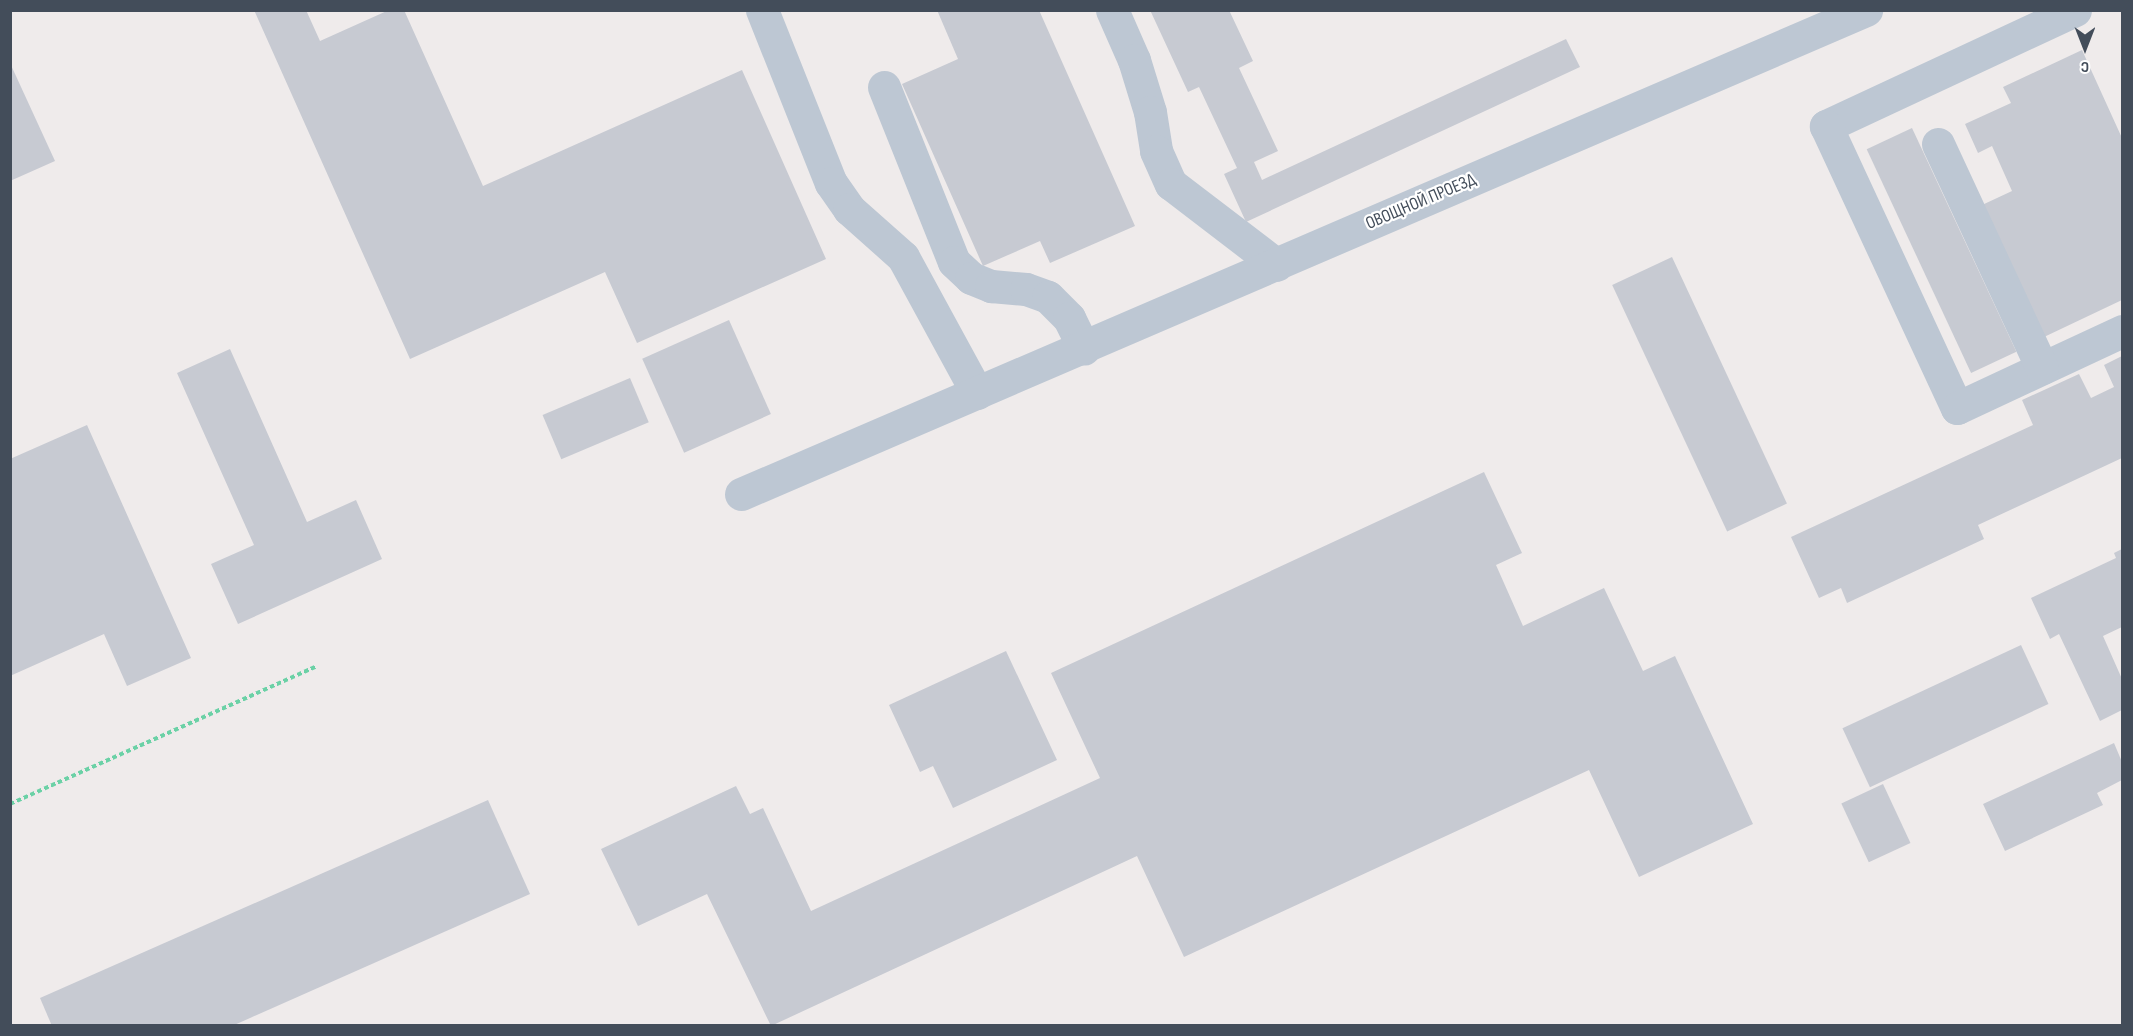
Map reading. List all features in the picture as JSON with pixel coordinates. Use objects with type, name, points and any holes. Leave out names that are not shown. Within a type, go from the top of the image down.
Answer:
[{"type":"street","points":[[762,10],[831,183],[849,209],[903,257],[977,393]]},
{"type":"street","points":[[1112,10],[1134,60],[1150,112],[1156,151],[1171,184],[1277,265]]},
{"type":"street","name":"ОВОЩНОЙ ПРОЕЗД","points":[[741,494],[1084,349],[1866,10]]},
{"type":"street","points":[[2075,10],[1826,126],[1957,408],[2122,331]]},
{"type":"street","points":[[884,87],[954,262],[971,278],[991,286],[1026,289],[1048,297],[1069,318],[1084,349]]},
{"type":"street","points":[[1938,144],[2042,368]]},
{"type":"path","points":[[10,804],[317,666]]},
{"type":"building","points":[[254,10],[306,10],[320,41],[389,10],[404,10],[483,186],[742,70],[826,259],[637,343],[605,272],[410,359]]},
{"type":"building","points":[[937,10],[1039,10],[1135,226],[1050,263],[1040,241],[983,266],[902,84],[958,59]]},
{"type":"building","points":[[1150,10],[1229,10],[1253,61],[1239,68],[1278,151],[1254,162],[1262,180],[1566,39],[1580,67],[1246,222],[1224,174],[1237,168],[1199,87],[1188,92]]},
{"type":"building","points":[[2082,50],[2122,138],[2122,300],[2044,337],[1982,205],[2012,191],[1992,146],[1978,153],[1965,124],[2011,103],[2003,87]]},
{"type":"building","points":[[10,63],[55,161],[10,181]]},
{"type":"building","points":[[1912,128],[2016,352],[1971,373],[1867,149]]},
{"type":"building","points":[[1672,257],[1787,504],[1727,531],[1612,285]]},
{"type":"building","points":[[729,320],[771,414],[684,453],[642,359]]},
{"type":"building","points":[[230,349],[307,522],[356,500],[382,559],[238,624],[211,564],[254,545],[177,373]]},
{"type":"building","points":[[2122,356],[2122,458],[1978,525],[1984,539],[1847,603],[1841,588],[1819,598],[1791,537],[2033,425],[2022,400],[2079,374],[2091,398],[2114,387],[2104,365]]},
{"type":"building","points":[[630,378],[649,422],[561,459],[543,415]]},
{"type":"building","points":[[87,425],[191,658],[127,686],[104,634],[10,676],[10,459]]},
{"type":"building","points":[[1484,472],[1522,553],[1496,565],[1523,626],[1604,588],[1643,671],[1675,656],[1753,824],[1639,877],[1589,770],[1184,957],[1137,856],[771,1026],[707,894],[638,926],[601,849],[736,786],[750,814],[763,808],[811,911],[1100,778],[1051,673]]},
{"type":"building","points":[[2122,549],[2122,627],[2103,636],[2122,679],[2122,710],[2100,721],[2059,634],[2050,639],[2031,598],[2116,558],[2114,553]]},
{"type":"building","points":[[2021,645],[2048,704],[1870,787],[1842,728]]},
{"type":"building","points":[[1006,651],[1057,760],[953,808],[933,766],[920,772],[889,705]]},
{"type":"building","points":[[2114,743],[2122,762],[2122,780],[2097,793],[2103,805],[2005,851],[1983,804]]},
{"type":"building","points":[[1883,784],[1910,843],[1869,862],[1841,803]]},
{"type":"building","points":[[488,800],[530,894],[232,1026],[52,1026],[40,998]]}]
